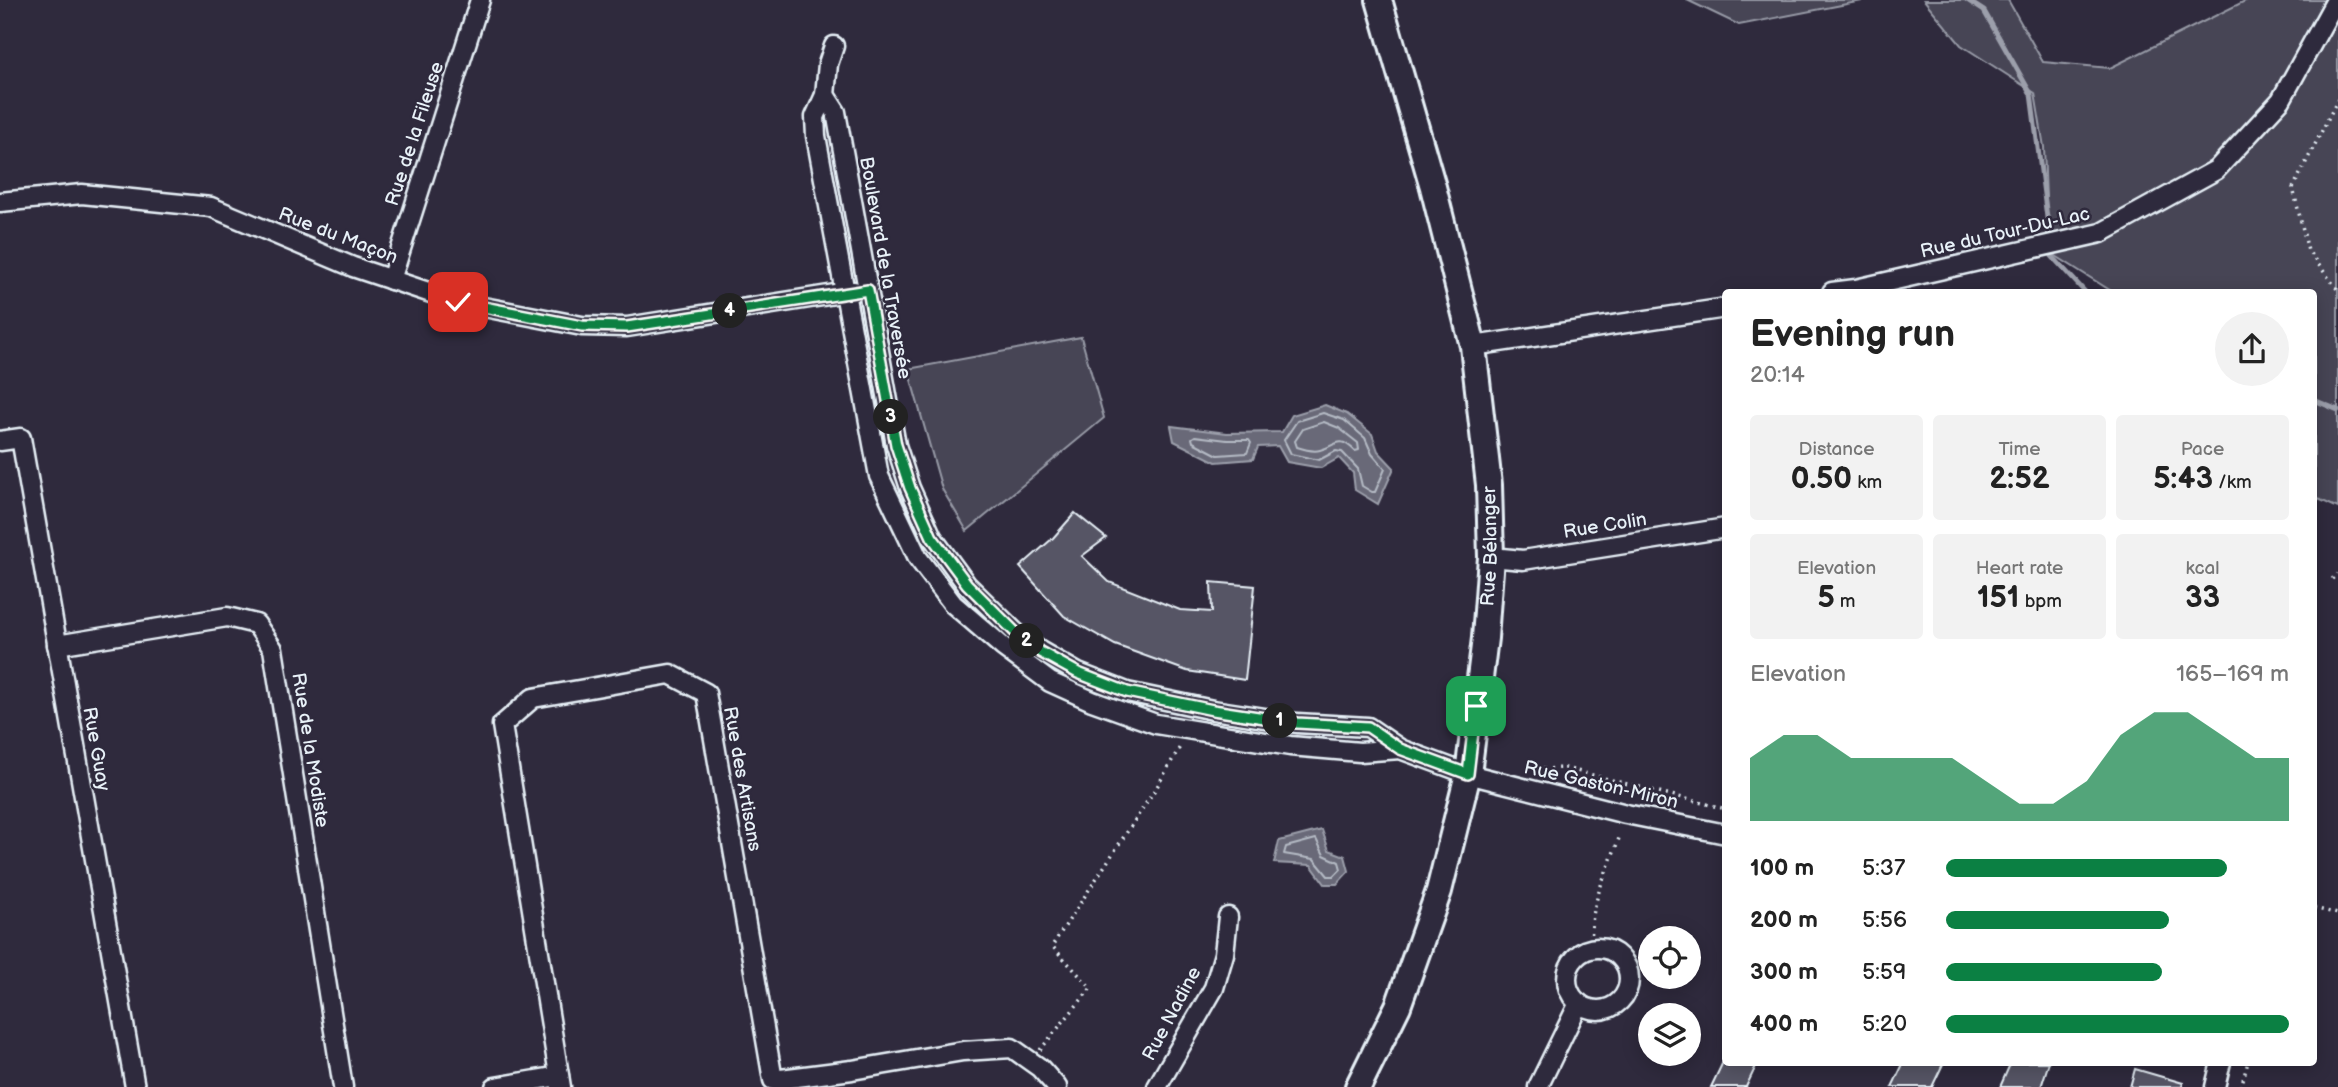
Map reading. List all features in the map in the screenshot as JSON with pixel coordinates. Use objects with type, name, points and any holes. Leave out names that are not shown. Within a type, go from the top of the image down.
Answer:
[{"type":"street","name":"Rue de la Fileuse","points":[[391,280],[480,0]]},
{"type":"street","name":"Rue Bélanger","points":[[1358,1087],[1398,1006],[1439,891],[1468,774],[1485,638],[1491,556],[1489,485],[1473,346],[1433,187],[1379,0]]},
{"type":"street","name":"Rue du Tour-Du-Lac","points":[[1856,289],[2101,233],[2216,170],[2281,100],[2336,0]]},
{"type":"street","name":"Boulevard de la Traversée","points":[[834,46],[826,75],[825,95],[815,117],[816,136],[879,477],[918,558],[953,604],[1003,647],[1050,682],[1092,701],[1156,724],[1318,749],[1360,752],[1400,749]]},
{"type":"street","name":"Boulevard de la Traversée","points":[[825,95],[836,112],[896,445],[910,488],[932,537],[967,584],[1014,631],[1040,652],[1078,673],[1127,692],[1213,710],[1297,723],[1368,727],[1400,749],[1468,774]]},
{"type":"street","name":"Rue du Maçon","points":[[0,202],[82,194],[211,207],[353,267],[458,302],[582,326],[627,327],[868,290]]},
{"type":"street","points":[[1473,346],[1722,309]]},
{"type":"street","name":"Rue Guay","points":[[0,442],[21,438],[135,1087]]},
{"type":"street","name":"Rue Colin","points":[[1491,556],[1523,560],[1722,529]]},
{"type":"street","name":"Rue de la Modiste","points":[[57,645],[227,617],[256,624],[273,649],[343,1087]]},
{"type":"street","name":"Rue des Artisans","points":[[560,1081],[502,725],[534,698],[670,674],[706,693],[774,1084],[851,1078],[963,1052],[1012,1048],[1040,1068],[1057,1087]]},
{"type":"street","name":"Rue Gaston-Miron","points":[[1468,774],[1626,814],[1722,833]]},
{"type":"street","name":"Rue Nadine","points":[[1157,1087],[1214,988],[1224,954],[1228,917]]},
{"type":"street","points":[[1593,948],[1603,948],[1621,957],[1626,966],[1628,986],[1624,995],[1608,1008],[1598,1010],[1579,1003],[1568,986],[1569,966],[1583,951],[1593,948]]},
{"type":"street","points":[[1538,1087],[1579,1003]]},
{"type":"street","points":[[2215,1087],[2220,1066]]},
{"type":"street","points":[[495,1087],[560,1081]]},
{"type":"path","points":[[2338,99],[2293,188],[2308,251],[2338,290]]},
{"type":"path","points":[[2332,579],[2338,574]]},
{"type":"path","points":[[1031,1061],[1091,989],[1052,946],[1158,785],[1189,731]]},
{"type":"path","points":[[1532,790],[1542,769],[1565,768],[1722,808]]},
{"type":"path","points":[[1593,948],[1593,912],[1619,838]]},
{"type":"path","points":[[2317,909],[2338,914]]},
{"type":"path","points":[[2241,1087],[2247,1066]]},
{"type":"shaded area","points":[[1687,0],[1867,0],[1739,25]]},
{"type":"shaded area","points":[[1924,0],[2008,0],[2043,62],[2110,68],[2247,0],[2338,0],[2338,508],[2317,498],[2317,289],[2108,289],[2048,251],[2044,147],[2035,93],[1961,45]]},
{"type":"shaded area","points":[[1081,337],[1104,418],[967,531],[942,489],[908,369]]},
{"type":"water","points":[[1325,405],[1347,414],[1372,434],[1378,451],[1394,468],[1378,504],[1355,490],[1353,473],[1339,458],[1321,468],[1287,462],[1278,446],[1258,447],[1253,459],[1216,462],[1174,441],[1171,426],[1227,433],[1282,432],[1292,415]]},
{"type":"water","points":[[1322,830],[1329,850],[1345,856],[1349,871],[1337,884],[1325,884],[1311,865],[1274,863],[1279,841]]},
{"type":"building","points":[[1075,513],[1106,538],[1082,556],[1109,582],[1180,610],[1212,612],[1211,582],[1255,586],[1245,680],[1187,671],[1115,645],[1064,616],[1020,567],[1053,538]]},
{"type":"building","points":[[1722,1064],[1756,1066],[1746,1087],[1711,1087]]},
{"type":"building","points":[[1902,1066],[1942,1066],[1932,1087],[1892,1087]]},
{"type":"building","points":[[2009,1066],[2048,1066],[2041,1087],[2000,1087]]},
{"type":"building","points":[[2135,1069],[2183,1083],[2182,1087],[2130,1087]]},
{"type":"waterway","points":[[1967,0],[1984,11],[2031,94],[2052,256],[2082,289]]},
{"type":"waterway","points":[[2317,401],[2338,410]]},
{"type":"route","points":[[458,302],[582,326],[627,327],[868,290],[896,445],[910,488],[932,537],[967,584],[1014,631],[1040,652],[1078,673],[1127,692],[1213,710],[1297,723],[1368,727],[1400,749],[1468,774],[1476,706]]}]
